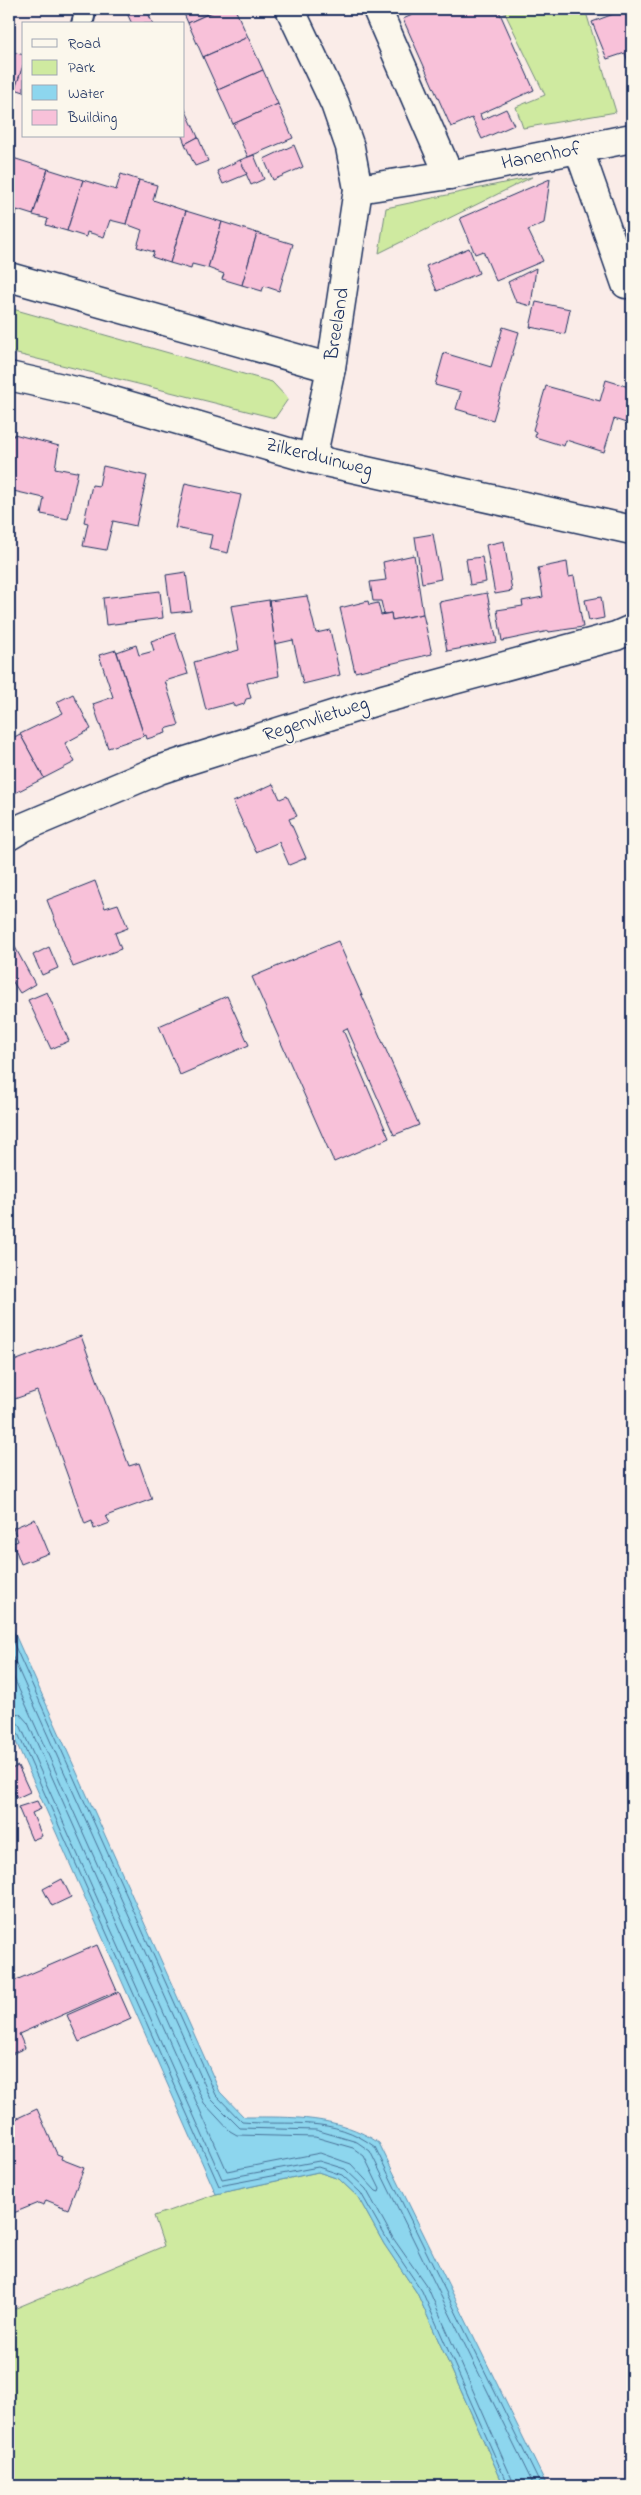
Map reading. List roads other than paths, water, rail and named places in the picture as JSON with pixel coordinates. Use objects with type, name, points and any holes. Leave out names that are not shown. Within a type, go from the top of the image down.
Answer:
[{"type":"street","name":"Breeland","points":[[290,9],[335,104],[350,147],[358,189],[331,368],[312,459]]},
{"type":"street","points":[[358,189],[449,174],[377,9]]},
{"type":"street","name":"Hanenhof","points":[[449,174],[632,138]]},
{"type":"street","points":[[578,150],[626,284]]},
{"type":"street","points":[[9,277],[331,368]]},
{"type":"street","name":"Zilkerduinweg","points":[[9,376],[89,394],[312,459],[632,530]]},
{"type":"street","name":"Regenvlietweg","points":[[9,836],[24,827],[159,770],[383,699],[616,636],[632,629]]},
{"type":"lane","points":[[83,22],[86,9]]},
{"type":"water","points":[[9,1621],[220,2092],[244,2117],[280,2117],[331,2122],[363,2134],[379,2143],[547,2486],[504,2486],[417,2293],[384,2244],[358,2197],[339,2179],[318,2172],[216,2194],[9,1726]]}]
